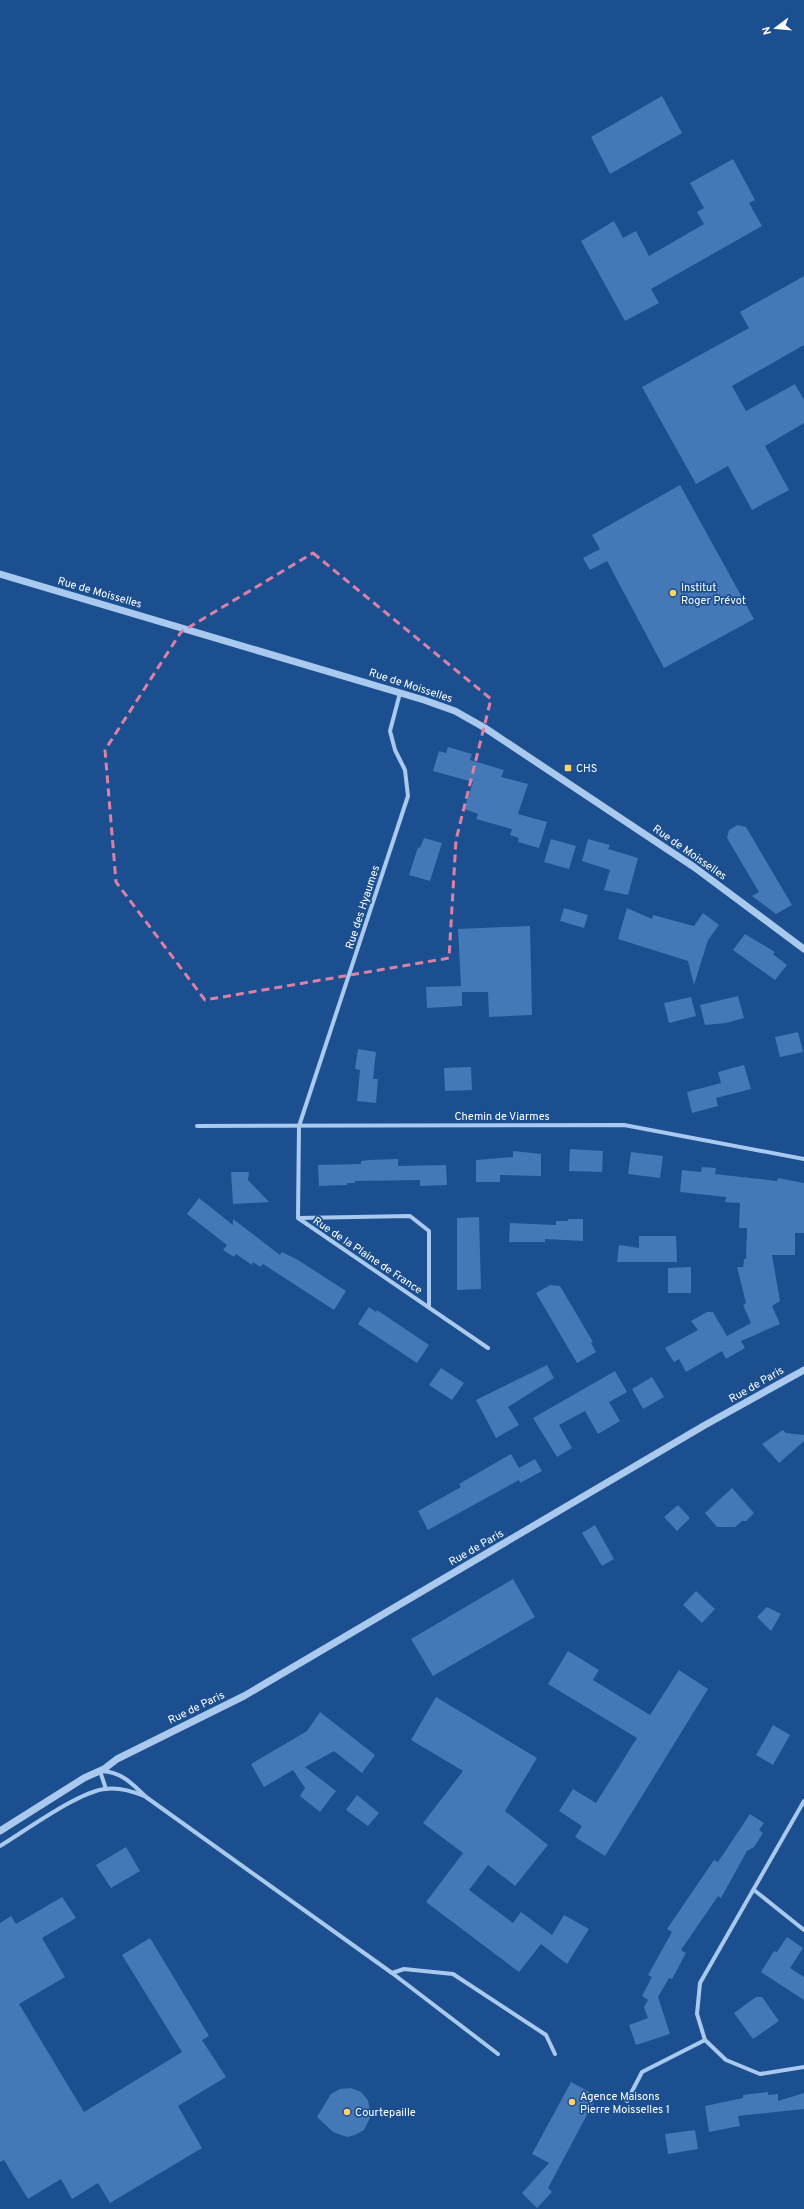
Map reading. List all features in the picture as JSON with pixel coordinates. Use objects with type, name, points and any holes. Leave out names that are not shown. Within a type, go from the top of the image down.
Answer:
[{"type":"street","name":"Rue de Moisselles","points":[[0,574],[400,693],[454,711],[485,728],[694,867],[804,949]]},
{"type":"street","name":"Rue des Hyaumes","points":[[299,1126],[408,796],[405,770],[394,750],[390,731],[400,693]]},
{"type":"street","name":"Chemin de Viarmes","points":[[197,1126],[624,1125],[804,1159]]},
{"type":"street","name":"Rue de la Plaine de France","points":[[298,1218],[299,1126]]},
{"type":"street","name":"Rue de la Plaine de France","points":[[298,1218],[410,1216],[429,1231],[429,1307]]},
{"type":"street","name":"Rue de la Plaine de France","points":[[298,1218],[488,1348]]},
{"type":"street","name":"Rue de Paris","points":[[0,1831],[84,1778],[100,1772],[117,1759],[244,1696],[698,1429],[804,1370]]},
{"type":"street","points":[[106,1789],[100,1772],[110,1771],[132,1783],[146,1797],[392,1973],[498,2054]]},
{"type":"street","points":[[0,1846],[72,1802],[88,1794],[106,1789],[131,1791],[146,1797]]},
{"type":"street","points":[[804,1801],[700,1983],[697,2014],[705,2040],[726,2060],[760,2074],[804,2067]]},
{"type":"street","points":[[754,1890],[804,1930]]},
{"type":"street","points":[[392,1973],[404,1969],[453,1974],[546,2035],[555,2054]]},
{"type":"street","points":[[627,2101],[642,2072],[705,2040]]},
{"type":"highlighted area","points":[[313,553],[491,699],[456,840],[449,958],[205,1000],[116,882],[105,750],[181,632]]},
{"type":"building","points":[[662,96],[682,133],[610,174],[591,137]]},
{"type":"building","points":[[733,159],[755,200],[749,203],[762,226],[651,289],[659,303],[625,321],[581,241],[614,221],[623,238],[636,231],[649,256],[704,224],[697,212],[704,208],[690,183]]},
{"type":"building","points":[[804,276],[804,345],[732,386],[746,411],[795,384],[804,400],[804,423],[765,446],[789,490],[752,510],[728,466],[696,484],[642,387],[749,328],[740,312]]},
{"type":"building","points":[[680,485],[754,619],[664,668],[607,561],[590,570],[583,558],[600,549],[592,535]]},
{"type":"building","points":[[448,747],[472,754],[470,760],[504,770],[501,777],[528,784],[518,814],[547,822],[539,848],[518,842],[519,838],[510,835],[512,829],[476,819],[478,814],[464,809],[473,782],[433,771],[439,751],[446,753]]},
{"type":"building","points":[[738,825],[746,827],[792,905],[776,914],[752,896],[759,892],[727,838],[729,830]]},
{"type":"building","points":[[424,838],[442,843],[430,881],[409,875],[418,847],[420,848]]},
{"type":"building","points":[[551,839],[576,846],[569,869],[544,862]]},
{"type":"building","points":[[588,839],[610,845],[608,849],[638,858],[628,895],[604,890],[610,870],[582,861]]},
{"type":"building","points":[[564,908],[588,915],[584,928],[560,921]]},
{"type":"building","points":[[627,908],[652,919],[653,915],[694,926],[703,913],[719,925],[708,940],[694,985],[688,961],[618,939]]},
{"type":"building","points":[[530,926],[532,1015],[489,1017],[488,992],[462,992],[462,1006],[427,1008],[426,987],[461,986],[458,929]]},
{"type":"building","points":[[745,934],[775,952],[773,954],[787,965],[775,980],[733,950]]},
{"type":"building","points":[[738,996],[744,1018],[726,1023],[705,1025],[700,1005]]},
{"type":"building","points":[[691,997],[696,1016],[669,1023],[664,1003]]},
{"type":"building","points":[[798,1032],[803,1052],[780,1057],[775,1037]]},
{"type":"building","points":[[358,1049],[376,1052],[373,1079],[378,1079],[376,1103],[357,1101],[360,1070],[355,1069]]},
{"type":"building","points":[[744,1065],[751,1089],[716,1098],[718,1106],[692,1113],[687,1092],[721,1083],[718,1072]]},
{"type":"building","points":[[471,1067],[472,1090],[445,1091],[444,1068]]},
{"type":"building","points":[[570,1149],[603,1151],[602,1172],[569,1171]]},
{"type":"building","points":[[513,1151],[541,1154],[541,1176],[500,1175],[500,1182],[476,1182],[476,1160],[513,1157]]},
{"type":"building","points":[[631,1152],[663,1156],[660,1178],[628,1174]]},
{"type":"building","points":[[398,1159],[398,1166],[446,1165],[447,1185],[420,1186],[420,1180],[355,1181],[355,1183],[347,1183],[347,1185],[319,1186],[318,1165],[361,1164],[361,1161],[368,1160]]},
{"type":"building","points":[[702,1167],[716,1168],[715,1174],[777,1181],[778,1178],[804,1183],[804,1233],[795,1233],[795,1255],[772,1255],[780,1301],[772,1306],[780,1324],[741,1341],[745,1348],[726,1359],[722,1351],[686,1372],[679,1359],[674,1362],[665,1348],[698,1330],[691,1321],[707,1312],[713,1312],[727,1336],[751,1323],[743,1305],[746,1303],[737,1267],[743,1267],[744,1259],[746,1259],[747,1228],[739,1228],[740,1203],[725,1202],[726,1197],[680,1192],[682,1170],[701,1172]]},
{"type":"building","points":[[231,1172],[249,1172],[248,1180],[269,1202],[233,1204]]},
{"type":"building","points":[[199,1198],[233,1225],[233,1219],[280,1255],[282,1252],[298,1260],[346,1291],[334,1310],[263,1264],[260,1267],[253,1262],[252,1265],[236,1254],[234,1257],[223,1250],[227,1245],[187,1214]]},
{"type":"building","points":[[479,1217],[481,1289],[457,1290],[457,1218]]},
{"type":"building","points":[[568,1219],[583,1219],[583,1241],[545,1239],[545,1242],[509,1242],[510,1223],[556,1225],[556,1221],[568,1221]]},
{"type":"building","points":[[639,1236],[676,1236],[677,1262],[617,1262],[619,1245],[639,1248]]},
{"type":"building","points":[[691,1267],[691,1293],[668,1293],[668,1268]]},
{"type":"building","points":[[550,1285],[560,1286],[593,1342],[591,1343],[596,1352],[577,1363],[536,1293]]},
{"type":"building","points":[[369,1307],[376,1312],[377,1310],[429,1345],[417,1363],[358,1324]]},
{"type":"building","points":[[547,1365],[554,1378],[508,1407],[519,1425],[496,1438],[476,1400]]},
{"type":"building","points":[[441,1368],[464,1383],[452,1400],[429,1385]]},
{"type":"building","points":[[615,1371],[627,1392],[609,1402],[620,1421],[598,1434],[585,1411],[559,1425],[572,1448],[557,1457],[533,1418]]},
{"type":"building","points":[[652,1377],[664,1397],[643,1409],[632,1389]]},
{"type":"building","points":[[783,1430],[786,1433],[804,1435],[804,1441],[779,1463],[762,1444]]},
{"type":"building","points":[[511,1454],[519,1468],[535,1459],[542,1471],[520,1483],[519,1480],[428,1530],[418,1511],[461,1487],[459,1484]]},
{"type":"building","points":[[732,1488],[754,1513],[746,1521],[742,1521],[735,1527],[717,1527],[705,1513]]},
{"type":"building","points":[[678,1505],[690,1518],[677,1531],[664,1517]]},
{"type":"building","points":[[595,1525],[614,1559],[602,1566],[582,1533]]},
{"type":"building","points":[[513,1579],[535,1617],[433,1676],[411,1639]]},
{"type":"building","points":[[696,1591],[715,1609],[702,1623],[683,1605]]},
{"type":"building","points":[[767,1607],[781,1614],[771,1631],[757,1617]]},
{"type":"building","points":[[568,1651],[599,1670],[593,1680],[650,1715],[679,1670],[708,1689],[605,1856],[575,1837],[582,1826],[559,1811],[573,1789],[596,1803],[637,1738],[548,1684]]},
{"type":"building","points":[[436,1697],[537,1758],[505,1811],[548,1845],[515,1886],[488,1865],[469,1890],[513,1923],[521,1912],[552,1935],[564,1915],[589,1929],[567,1964],[541,1944],[519,1972],[426,1902],[463,1853],[423,1823],[463,1771],[411,1740]]},
{"type":"building","points":[[320,1712],[375,1755],[362,1773],[334,1751],[305,1767],[336,1791],[320,1812],[300,1796],[305,1788],[293,1770],[264,1787],[251,1764],[307,1731]]},
{"type":"building","points":[[773,1725],[790,1735],[773,1765],[756,1755]]},
{"type":"building","points":[[357,1795],[379,1813],[368,1826],[346,1810]]},
{"type":"building","points":[[750,1814],[764,1823],[759,1830],[763,1833],[754,1847],[747,1851],[721,1898],[718,1896],[681,1950],[686,1953],[672,1979],[669,1978],[658,1997],[670,2034],[636,2045],[629,2025],[648,2018],[644,2007],[648,2000],[642,1996],[652,1977],[648,1975],[672,1932],[667,1929],[714,1860],[718,1862]]},
{"type":"building","points":[[126,1847],[140,1871],[111,1888],[96,1865]]},
{"type":"building","points":[[62,1897],[76,1918],[42,1938],[65,1977],[19,2004],[84,2112],[182,2052],[122,1955],[150,1938],[209,2036],[202,2040],[226,2077],[178,2106],[202,2148],[110,2203],[98,2183],[72,2199],[61,2179],[28,2199],[4,2160],[0,2162],[0,1923],[11,1916],[16,1924]]},
{"type":"building","points":[[787,1937],[803,1948],[790,1968],[804,1977],[804,2000],[761,1972],[774,1951],[777,1952]]},
{"type":"building","points":[[756,1997],[762,1997],[779,2021],[753,2039],[734,2013]]},
{"type":"building","points":[[571,2082],[597,2096],[548,2188],[552,2192],[537,2208],[522,2193],[549,2163],[532,2154]]},
{"type":"building","name":"Courtepaille","points":[[351,2088],[361,2092],[368,2100],[371,2116],[364,2130],[347,2137],[333,2132],[317,2117],[331,2094],[340,2089]]},
{"type":"building","points":[[768,2092],[768,2095],[778,2094],[778,2101],[804,2093],[804,2109],[738,2116],[740,2126],[709,2132],[705,2106],[743,2098],[743,2095]]},
{"type":"building","points":[[695,2130],[698,2149],[668,2154],[665,2134]]},
{"type":"place","name":"Institut Roger Prévot","points":[[673,593]]},
{"type":"place","name":"CHS","points":[[568,768]]},
{"type":"place","name":"Agence Maisons Pierre Moisselles 1","points":[[572,2102]]},
{"type":"place","name":"Courtepaille","points":[[347,2112]]}]
